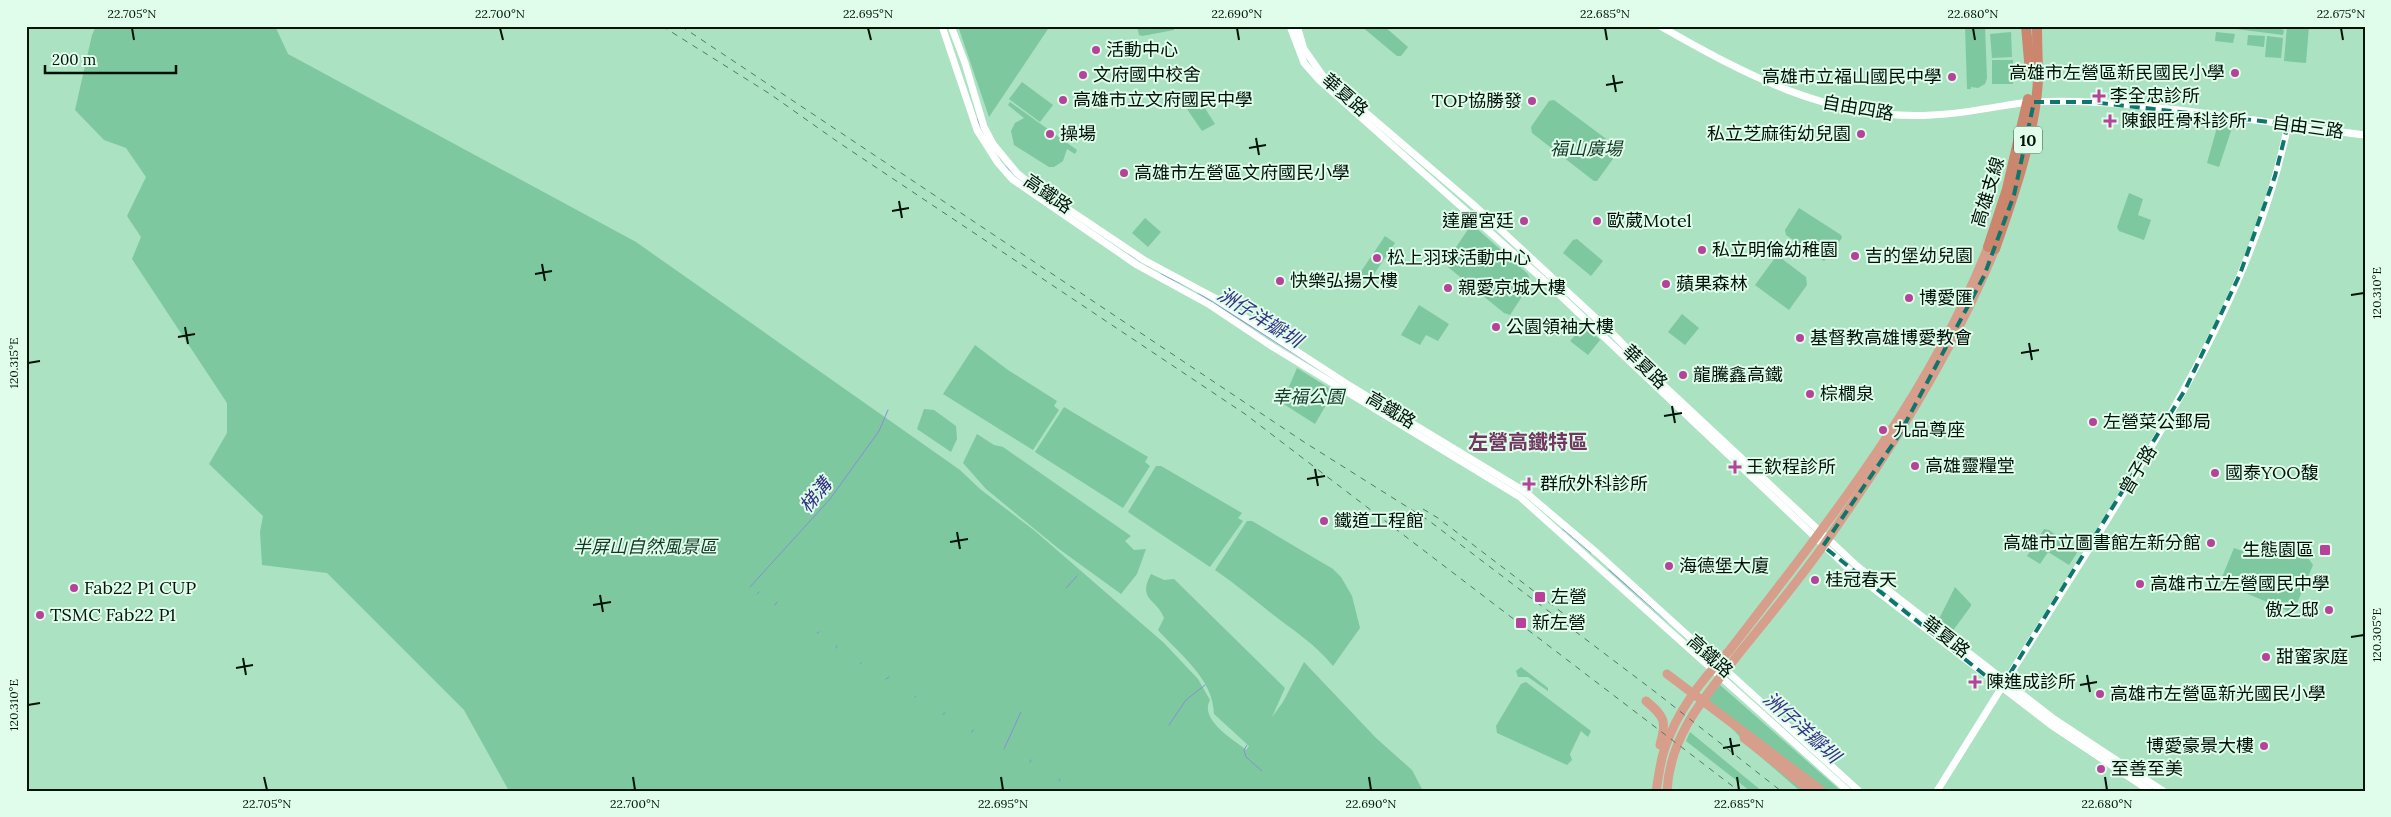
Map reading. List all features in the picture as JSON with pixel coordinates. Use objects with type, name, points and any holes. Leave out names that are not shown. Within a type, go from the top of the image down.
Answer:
[{"type":"highway","points":[[2026,26],[2030,72]]},
{"type":"highway","name":"高雄支線","points":[[1992,248],[2021,136],[2031,80],[2031,26]]},
{"type":"highway","points":[[2008,232],[2025,165],[2040,87],[2041,56],[2037,26]]},
{"type":"highway","name":"高雄支線","points":[[1992,248],[2014,195],[2028,138],[2038,81],[2037,26]]},
{"type":"highway","points":[[1708,691],[1816,555],[1899,435],[1963,321],[1992,248]]},
{"type":"highway","points":[[1661,791],[1669,748],[1679,725],[1729,651],[1840,508],[1899,418],[1943,345],[1992,248]]},
{"type":"highway","points":[[1777,589],[1817,544],[1899,426]]},
{"type":"highway","points":[[1667,791],[1671,765],[1683,731],[1728,659],[1823,541]]},
{"type":"highway","points":[[1656,791],[1661,761],[1672,729],[1714,667],[1729,651]]},
{"type":"highway","points":[[1811,791],[1665,676],[1822,791]]},
{"type":"highway","points":[[1646,701],[1659,712],[1665,724],[1659,747],[1656,791]]},
{"type":"highway","points":[[1745,733],[1756,745],[1816,791]]},
{"type":"street","name":"高鐵路","points":[[942,26],[958,66],[977,130],[994,158],[1012,179],[1140,267],[1210,305],[1281,352],[1520,497],[1848,791]]},
{"type":"street","name":"高鐵路","points":[[951,26],[967,70],[984,127],[998,151],[1017,173],[1144,260],[1215,298],[1347,384],[1524,491],[1597,553],[1859,791]]},
{"type":"street","name":"華夏路","points":[[1290,26],[1304,63],[1319,80],[1562,297],[1885,599],[2150,791]]},
{"type":"street","name":"華夏路","points":[[1298,26],[1304,48],[1323,76],[1476,207],[1612,333],[1660,382],[1756,470],[1823,541]]},
{"type":"street","name":"自由四路","points":[[1660,26],[1780,89],[1846,108],[1907,116],[1934,115],[2042,102]]},
{"type":"street","name":"自由三路","points":[[2042,102],[2091,102],[2365,134]]},
{"type":"street","name":"曾子路","points":[[1936,791],[2137,473],[2185,390],[2240,274],[2275,176],[2288,124]]},
{"type":"street","name":"華夏路","points":[[2084,742],[2163,791]]},
{"type":"highlighted area","points":[[2034,102],[2091,102],[2288,124],[2275,176],[2240,274],[2185,390],[2001,688],[1823,546],[1899,435],[1984,276],[2014,195]]},
{"type":"green space","name":"半屏山自然風景區","points":[[96,26],[275,26],[288,54],[636,242],[960,470],[980,489],[1035,531],[1164,643],[1198,679],[1210,700],[1208,707],[1209,715],[1213,722],[1226,735],[1246,750],[1249,746],[1214,714],[1208,689],[1202,678],[1158,630],[1164,618],[1161,611],[1147,595],[1147,583],[1151,574],[1164,580],[1174,579],[1285,688],[1272,717],[1283,702],[1304,662],[1376,738],[1412,770],[1423,791],[509,791],[464,710],[327,573],[262,565],[260,532],[263,516],[209,464],[227,433],[227,403],[132,259],[141,237],[127,216],[146,177],[126,148],[104,140],[75,110],[92,35]]},
{"type":"green space","points":[[958,26],[1050,26],[989,117]]},
{"type":"green space","points":[[1137,26],[1174,26],[1174,30],[1142,36],[1139,35]]},
{"type":"green space","points":[[1361,26],[1384,26],[1408,47],[1401,56],[1397,56]]},
{"type":"green space","points":[[1965,26],[1985,26],[1987,78],[1985,84],[1978,88],[1971,87],[1971,89],[1967,89]]},
{"type":"green space","points":[[2213,26],[2270,26],[2284,30],[2283,35]]},
{"type":"green space","points":[[2287,26],[2309,26],[2306,63],[2284,61]]},
{"type":"green space","points":[[2011,32],[2012,57],[1992,58],[1990,34]]},
{"type":"green space","points":[[2216,32],[2235,34],[2233,43],[2215,41]]},
{"type":"green space","points":[[2248,35],[2265,36],[2264,47],[2247,45]]},
{"type":"green space","points":[[2267,36],[2283,38],[2281,58],[2265,57]]},
{"type":"green space","points":[[1992,60],[2013,60],[2013,84],[1992,84]]},
{"type":"green space","points":[[1022,82],[1053,105],[1040,122],[1009,99]]},
{"type":"green space","name":"福山廣場","points":[[1554,100],[1617,147],[1618,152],[1597,181],[1594,181],[1532,133],[1531,127],[1549,101]]},
{"type":"green space","points":[[1198,101],[1201,102],[1215,124],[1202,131],[1185,106]]},
{"type":"green space","points":[[1010,102],[1077,150],[1075,154],[1067,149],[1063,161],[1054,167],[1049,167],[1014,145],[1011,131],[1015,123],[1024,118],[1008,105]]},
{"type":"green space","points":[[2218,124],[2233,125],[2219,167],[2207,163]]},
{"type":"green space","points":[[2129,193],[2143,199],[2138,215],[2151,220],[2144,240],[2119,231],[2117,227]]},
{"type":"green space","points":[[1799,208],[1841,235],[1842,238],[1824,261],[1786,235],[1785,230]]},
{"type":"green space","points":[[1145,218],[1161,232],[1148,247],[1132,233]]},
{"type":"green space","points":[[1475,227],[1528,274],[1531,283],[1510,315],[1504,313],[1448,267],[1448,259],[1469,228]]},
{"type":"green space","name":"松上羽球活動中心","points":[[1385,236],[1395,243],[1370,280],[1360,273]]},
{"type":"green space","points":[[1577,239],[1603,261],[1591,276],[1563,253],[1573,240]]},
{"type":"green space","points":[[1777,255],[1806,277],[1807,285],[1789,310],[1755,285]]},
{"type":"green space","points":[[1419,305],[1449,324],[1438,341],[1426,335],[1420,345],[1401,335]]},
{"type":"green space","points":[[1682,314],[1699,328],[1685,345],[1668,332]]},
{"type":"green space","points":[[1584,325],[1600,340],[1588,355],[1570,341]]},
{"type":"green space","points":[[975,345],[1008,370],[1057,401],[1054,406],[1059,410],[1033,450],[943,394]]},
{"type":"green space","name":"幸福公園","points":[[1297,368],[1334,391],[1315,424],[1282,403]]},
{"type":"green space","points":[[1064,407],[1148,457],[1145,462],[1150,466],[1123,508],[1035,452]]},
{"type":"green space","points":[[924,409],[934,410],[956,426],[957,439],[951,452],[917,429]]},
{"type":"green space","points":[[977,434],[994,445],[1003,447],[1131,536],[1125,541],[1134,550],[1146,549],[1137,574],[1121,594],[1059,549],[986,489],[963,463]]},
{"type":"green space","points":[[1156,466],[1161,466],[1242,513],[1238,518],[1243,521],[1210,567],[1128,512]]},
{"type":"green space","points":[[1247,521],[1252,521],[1333,569],[1341,577],[1352,596],[1360,628],[1333,666],[1304,638],[1215,570]]},
{"type":"green space","points":[[2044,529],[2049,530],[2075,549],[2077,553],[2069,565],[2048,552],[2040,564],[2027,556]]},
{"type":"green space","points":[[2248,546],[2276,558],[2281,546],[2306,555],[2313,565],[2293,613],[2220,582],[2234,548],[2245,552]]},
{"type":"green space","points":[[1955,587],[1971,606],[1949,636],[1936,625]]},
{"type":"green space","points":[[1521,667],[1548,688],[1548,691],[1528,677],[1518,677],[1516,671]]},
{"type":"green space","points":[[1526,682],[1591,731],[1588,737],[1581,731],[1570,754],[1572,760],[1567,765],[1497,733],[1496,726],[1521,684]]},
{"type":"green space","points":[[1720,685],[1841,791],[1800,791],[1746,744],[1707,700]]},
{"type":"green space","points":[[1690,732],[1762,791],[1750,791],[1686,741]]},
{"type":"waterway","name":"洲仔洋瓣圳","points":[[977,119],[984,134]]},
{"type":"waterway","name":"洲仔洋瓣圳","points":[[1005,166],[1023,182]]},
{"type":"waterway","name":"洲仔洋瓣圳","points":[[1129,254],[1140,261]]},
{"type":"waterway","name":"洲仔洋瓣圳","points":[[1161,274],[1192,289]]},
{"type":"waterway","name":"洲仔洋瓣圳","points":[[1198,293],[1317,368]]},
{"type":"waterway","name":"梯溝","points":[[750,587],[830,499],[879,431],[888,410]]},
{"type":"waterway","name":"洲仔洋瓣圳","points":[[1563,529],[1591,553]]},
{"type":"waterway","name":"洲仔洋瓣圳","points":[[1609,570],[1667,621]]},
{"type":"waterway","points":[[1066,588],[1077,576]]},
{"type":"waterway","name":"梯溝","points":[[1169,725],[1186,700],[1205,685]]},
{"type":"waterway","name":"梯溝","points":[[1004,749],[1021,712]]},
{"type":"waterway","points":[[1247,745],[1244,750],[1246,757],[1262,771]]},
{"type":"railway","points":[[662,26],[770,94],[838,142],[1245,414],[1739,791]]},
{"type":"railway","points":[[681,26],[1304,442],[1428,520],[1658,694],[1781,791]]},
{"type":"railway","points":[[1423,509],[1438,518],[1581,627]]},
{"type":"place","name":"活動中心","points":[[1096,50]]},
{"type":"place","name":"高雄市左營區新民國民小學","points":[[2235,73]]},
{"type":"place","name":"文府國中校舍","points":[[1083,75]]},
{"type":"place","name":"高雄市立福山國民中學","points":[[1952,77]]},
{"type":"place","name":"李全忠診所","points":[[2099,96]]},
{"type":"place","name":"高雄市立文府國民中學","points":[[1063,100]]},
{"type":"place","name":"TOP協勝發","points":[[1532,101]]},
{"type":"place","name":"陳銀旺骨科診所","points":[[2110,121]]},
{"type":"place","name":"操場","points":[[1050,134]]},
{"type":"place","name":"私立芝麻街幼兒園","points":[[1861,134]]},
{"type":"place","name":"高雄市左營區文府國民小學","points":[[1124,173]]},
{"type":"place","name":"達麗宮廷","points":[[1524,221]]},
{"type":"place","name":"歐葳Motel","points":[[1597,221]]},
{"type":"place","name":"私立明倫幼稚園","points":[[1702,250]]},
{"type":"place","name":"吉的堡幼兒園","points":[[1855,256]]},
{"type":"place","name":"松上羽球活動中心","points":[[1377,258]]},
{"type":"place","name":"快樂弘揚大樓","points":[[1280,281]]},
{"type":"place","name":"蘋果森林","points":[[1666,284]]},
{"type":"place","name":"親愛京城大樓","points":[[1448,288]]},
{"type":"place","name":"博愛匯","points":[[1909,298]]},
{"type":"place","name":"公園領袖大樓","points":[[1496,327]]},
{"type":"place","name":"基督教高雄博愛教會","points":[[1800,338]]},
{"type":"place","name":"龍騰鑫高鐵","points":[[1683,375]]},
{"type":"place","name":"棕櫚泉","points":[[1810,394]]},
{"type":"place","name":"左營菜公郵局","points":[[2093,422]]},
{"type":"place","name":"九品尊座","points":[[1883,430]]},
{"type":"place","name":"高雄靈糧堂","points":[[1915,466]]},
{"type":"place","name":"王欽程診所","points":[[1735,467]]},
{"type":"place","name":"國泰YOO馥","points":[[2215,473]]},
{"type":"place","name":"群欣外科診所","points":[[1529,484]]},
{"type":"place","name":"鐵道工程館","points":[[1324,521]]},
{"type":"place","name":"高雄市立圖書館左新分館","points":[[2211,543]]},
{"type":"place","name":"生態園區","points":[[2325,550]]},
{"type":"place","name":"海德堡大廈","points":[[1669,566]]},
{"type":"place","name":"桂冠春天","points":[[1815,580]]},
{"type":"place","name":"高雄市立左營國民中學","points":[[2140,584]]},
{"type":"place","name":"Fab22 P1 CUP","points":[[74,588]]},
{"type":"place","name":"左營","points":[[1540,597]]},
{"type":"place","name":"傲之邸","points":[[2329,610]]},
{"type":"place","name":"TSMC Fab22 P1","points":[[40,615]]},
{"type":"place","name":"新左營","points":[[1521,623]]},
{"type":"place","name":"甜蜜家庭","points":[[2266,657]]},
{"type":"place","name":"陳進成診所","points":[[1975,682]]},
{"type":"place","name":"高雄市左營區新光國民小學","points":[[2100,694]]},
{"type":"place","name":"博愛豪景大樓","points":[[2264,746]]},
{"type":"place","name":"至善至美","points":[[2101,769]]},
{"type":"district","name":"左營高鐵特區","points":[[1528,442]]}]
